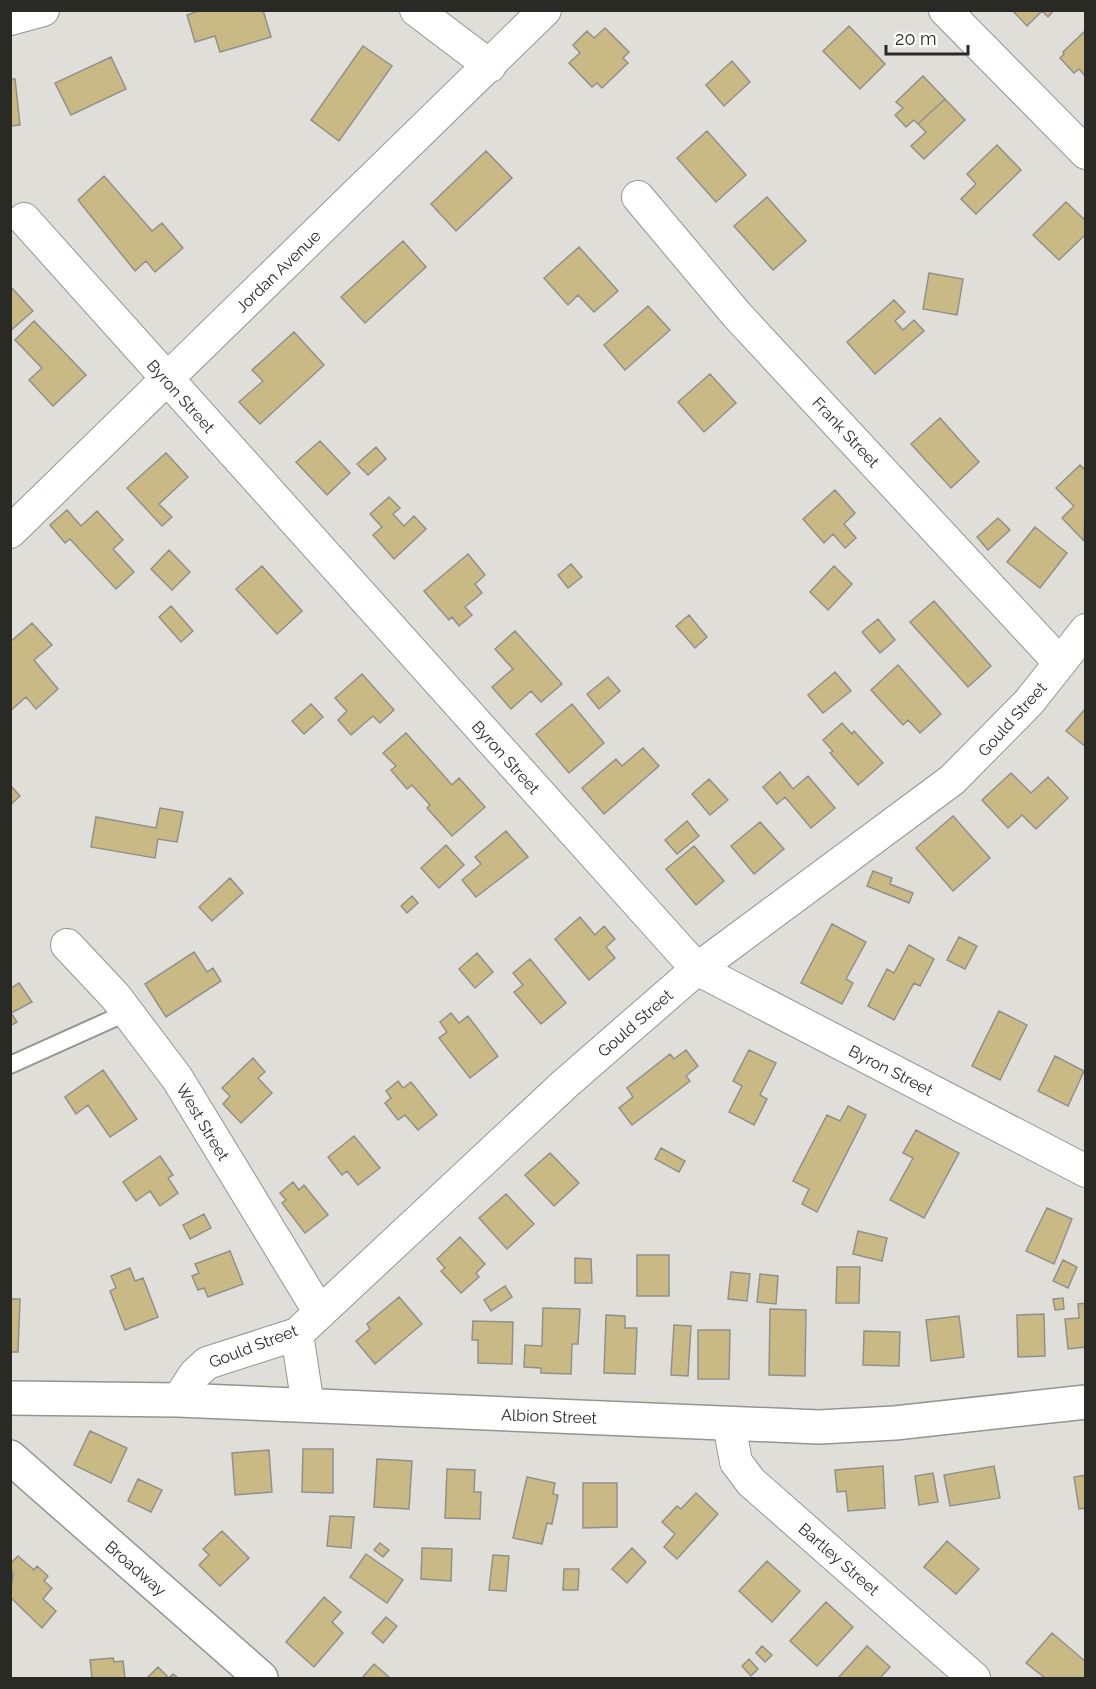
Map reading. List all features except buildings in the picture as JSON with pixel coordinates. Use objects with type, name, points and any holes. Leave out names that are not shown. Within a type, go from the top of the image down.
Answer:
[{"type":"main road","name":"Albion Street","points":[[10,1398],[178,1400],[729,1424],[866,1425],[1086,1401]]},
{"type":"main road","name":"Broadway","points":[[10,1457],[261,1678]]},
{"type":"street","points":[[10,19],[43,10]]},
{"type":"street","points":[[416,10],[490,66]]},
{"type":"street","name":"Jordan Avenue","points":[[10,532],[545,10]]},
{"type":"street","points":[[945,10],[1086,153]]},
{"type":"street","name":"Frank Street","points":[[638,196],[738,315],[1060,663]]},
{"type":"street","name":"Byron Street","points":[[24,219],[166,380],[697,969],[1086,1171]]},
{"type":"street","name":"Gould Street","points":[[178,1400],[195,1374],[207,1363],[308,1323],[566,1083],[697,969],[952,780],[1009,725],[1086,630]]},
{"type":"street","name":"West Street","points":[[67,945],[93,970],[128,1012],[177,1078],[308,1323]]},
{"type":"street","points":[[308,1323],[308,1406]]},
{"type":"street","name":"Bartley Street","points":[[729,1424],[736,1462],[751,1482],[974,1678]]},
{"type":"lane","points":[[10,1065],[128,1012]]}]
